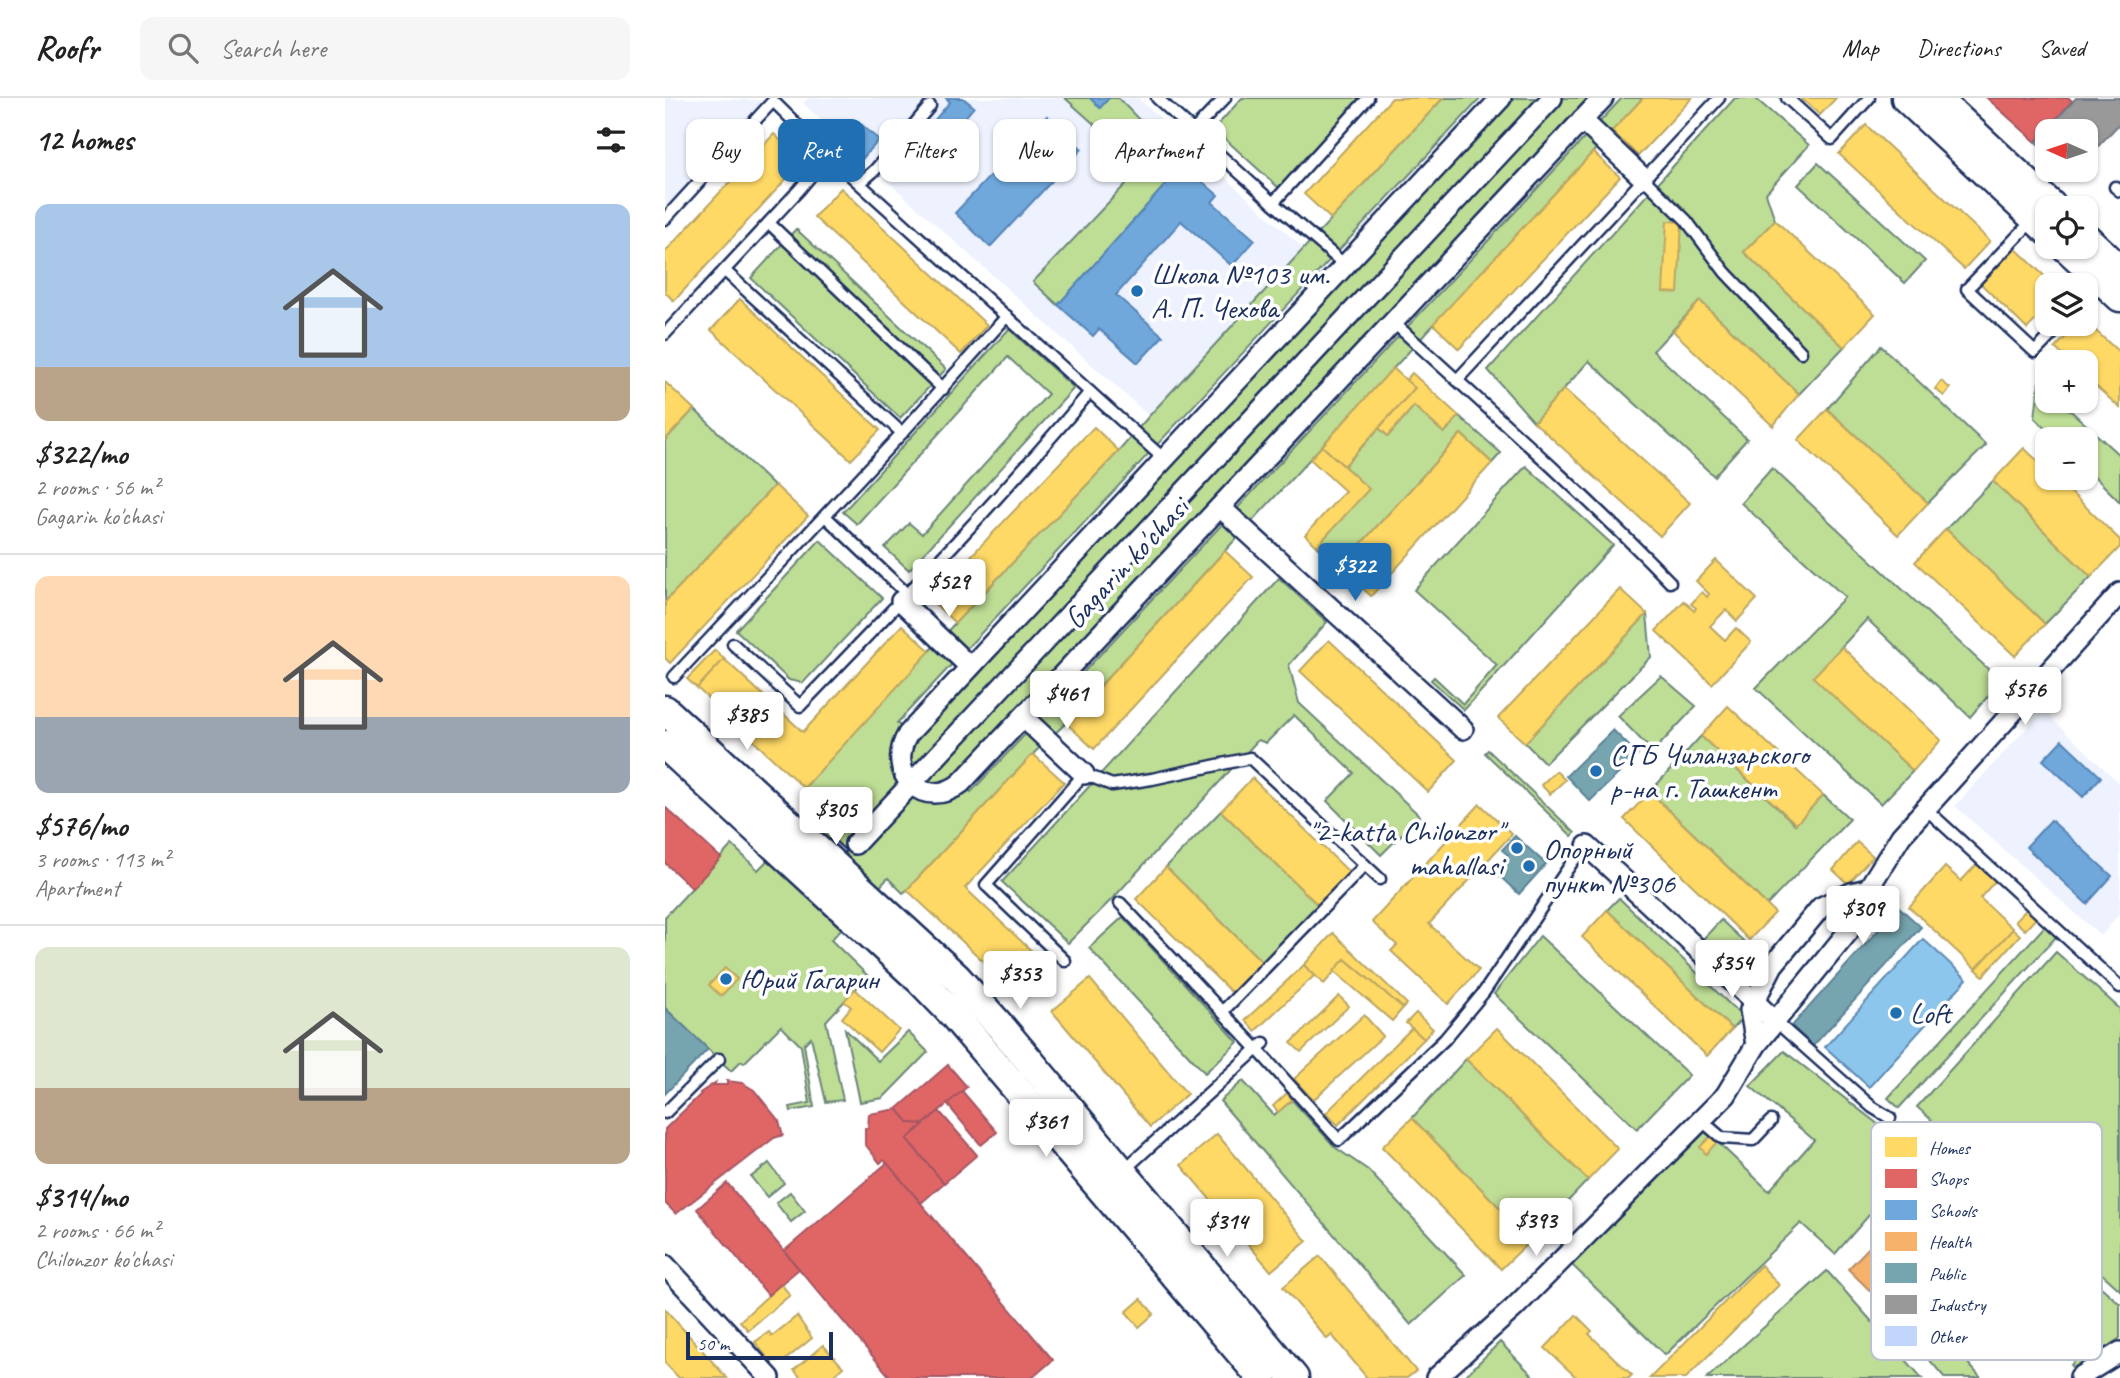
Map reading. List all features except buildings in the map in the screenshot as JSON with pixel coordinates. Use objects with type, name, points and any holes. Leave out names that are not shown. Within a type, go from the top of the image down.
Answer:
[{"type":"main road","points":[[1906,98],[2035,209]]},
{"type":"main road","points":[[1937,98],[2035,207]]},
{"type":"main road","points":[[2078,259],[2107,287]]},
{"type":"main road","points":[[2095,259],[2107,287]]},
{"type":"main road","points":[[665,710],[949,970],[1002,1027],[1112,1180],[1262,1378]]},
{"type":"main road","points":[[665,745],[936,996],[1112,1180],[1294,1378]]},
{"type":"street","name":"Gagarin ko'chasi","points":[[1501,98],[904,740],[900,766],[911,784],[935,794],[955,788],[1603,98]]},
{"type":"street","points":[[855,844],[1552,98]]},
{"type":"street","points":[[1582,120],[1643,178]]},
{"type":"street","points":[[1220,507],[1463,729]]},
{"type":"street","points":[[1436,1378],[1514,1308],[1725,1095],[1756,1045],[1848,932],[1868,890],[1901,836],[2120,593]]},
{"type":"street","points":[[904,597],[971,667]]},
{"type":"street","points":[[1023,717],[1084,774]]},
{"type":"street","points":[[1587,846],[1775,1021]]},
{"type":"street","points":[[1756,1045],[1750,1010],[1773,965],[1821,907],[1851,893],[1868,890]]},
{"type":"street","points":[[1821,907],[1848,932]]},
{"type":"street","points":[[665,1265],[770,1378]]},
{"type":"street","points":[[2080,1377],[2120,1352]]},
{"type":"lane","points":[[1157,98],[1180,119]]},
{"type":"lane","points":[[1205,119],[1225,98]]},
{"type":"lane","points":[[1273,203],[1368,98]]},
{"type":"lane","points":[[1457,380],[1719,98]]},
{"type":"lane","points":[[1787,98],[1832,139],[1869,98]]},
{"type":"lane","points":[[665,219],[774,99],[793,119]]},
{"type":"lane","points":[[930,106],[875,170],[860,183],[1164,459]]},
{"type":"lane","points":[[1226,161],[1345,265]]},
{"type":"lane","points":[[1643,178],[1686,220],[1725,272],[1801,352]]},
{"type":"lane","points":[[667,329],[725,271],[805,182]]},
{"type":"lane","points":[[769,223],[943,389]]},
{"type":"lane","points":[[2035,229],[1967,289],[2035,352],[2050,336]]},
{"type":"lane","points":[[725,271],[902,433]]},
{"type":"lane","points":[[674,677],[943,389],[1007,316]]},
{"type":"lane","points":[[1393,322],[1622,533],[1670,582]]},
{"type":"lane","points":[[733,645],[800,706],[1052,438],[1090,392]]},
{"type":"lane","points":[[825,516],[904,597]]},
{"type":"lane","points":[[1065,961],[986,885],[1084,774],[1112,785],[1250,758],[1380,878]]},
{"type":"lane","points":[[1926,807],[2120,987]]},
{"type":"lane","points":[[1120,903],[1223,1012],[1261,1046],[1339,1140],[1445,1039],[1484,992],[1573,861],[1587,846]]},
{"type":"lane","points":[[1223,1012],[1365,865]]},
{"type":"lane","points":[[1775,1021],[1872,1107],[1890,1118]]},
{"type":"lane","points":[[1112,1180],[1261,1046]]},
{"type":"lane","points":[[665,1113],[719,1059]]},
{"type":"lane","points":[[1701,1120],[1722,1138],[1753,1140],[1771,1121]]},
{"type":"shaded area","points":[[665,98],[764,100],[747,119],[686,119],[686,182],[690,182],[665,209]]},
{"type":"shaded area","name":"Школа №103 им. А. П. Чехова","points":[[808,98],[1138,98],[1161,119],[1090,119],[1090,182],[1226,182],[1226,178],[1304,249],[1149,416],[888,182],[979,182],[979,119],[879,119],[879,174],[865,161],[865,119],[820,119],[803,103]]},
{"type":"shaded area","points":[[2043,710],[2120,784],[2120,912],[2101,936],[1955,806]]},
{"type":"green space","points":[[1065,98],[1090,98],[1100,107],[1109,98],[1118,98],[1138,119],[1090,119]]},
{"type":"green space","points":[[1242,98],[1360,98],[1279,188],[1226,140],[1226,119],[1223,119]]},
{"type":"green space","points":[[1443,98],[1481,98],[897,723],[915,740],[1515,98],[1588,98],[955,776],[971,792],[1622,98],[1643,98],[1066,723],[1033,754],[907,890],[903,893],[888,878],[831,940],[868,976],[826,1021],[843,1100],[826,1102],[811,1037],[804,1044],[814,1107],[791,1111],[790,1107],[810,1103],[801,1046],[781,1026],[744,1063],[741,1061],[731,1071],[665,1008],[665,917],[732,845],[758,870],[818,808],[801,791],[955,623],[1119,451]]},
{"type":"green space","points":[[1735,98],[1755,98],[1809,145],[1766,193],[1775,220],[1744,252],[1844,347],[1799,394],[1700,301],[1653,351],[1747,439],[1714,476],[1589,361],[1534,422],[1488,370]]},
{"type":"green space","points":[[1818,163],[1925,261],[1905,283],[1798,185]]},
{"type":"green space","points":[[1128,182],[1168,182],[1058,305],[1033,282]]},
{"type":"green space","points":[[796,229],[946,369],[900,418],[751,278]]},
{"type":"green space","points":[[1009,329],[1074,388],[909,570],[885,548],[909,523],[922,534],[1048,394],[1008,357],[857,524],[843,512]]},
{"type":"green space","points":[[1881,346],[1986,445],[1928,503],[1827,409]]},
{"type":"green space","points":[[1414,406],[1444,433],[1459,416],[1501,453],[1492,463],[1461,434],[1340,567],[1317,546],[1368,489],[1344,466],[1379,428],[1388,436]]},
{"type":"green space","points":[[694,409],[774,486],[665,602],[665,440]]},
{"type":"green space","points":[[2036,413],[2073,413],[2088,427],[2044,427],[2035,418]]},
{"type":"green space","points":[[2098,436],[2120,456],[2120,502],[2098,480]]},
{"type":"green space","points":[[1526,466],[1613,545],[1464,710],[1431,680],[1434,677],[1463,704],[1497,665],[1414,590]]},
{"type":"green space","points":[[1772,468],[2001,681],[1970,717],[1867,619],[1814,677],[1913,771],[1881,804],[1756,688],[1845,597],[1741,503]]},
{"type":"green space","points":[[1993,481],[2091,577],[2045,624],[1946,529]]},
{"type":"green space","points":[[820,540],[882,598],[803,683],[789,680],[736,630]]},
{"type":"green space","points":[[1279,578],[1327,622],[1289,665],[1299,703],[1420,816],[1381,855],[1327,801],[1354,773],[1294,715],[1266,743],[1258,740],[1117,894],[1068,943],[1002,882]]},
{"type":"green space","points":[[1647,614],[1651,657],[1545,763],[1525,743]]},
{"type":"green space","points":[[1661,676],[1696,706],[1653,752],[1618,716]]},
{"type":"green space","points":[[1701,736],[1795,824],[1823,795],[1850,819],[1767,905],[1650,792]]},
{"type":"green space","points":[[1488,750],[1575,833],[1572,836],[1485,753]]},
{"type":"green space","points":[[1221,811],[1318,905],[1262,962],[1166,867]]},
{"type":"green space","points":[[1619,898],[1743,1017],[1732,1029],[1607,910]]},
{"type":"green space","points":[[1123,917],[1238,1042],[1205,1073],[1089,948]]},
{"type":"green space","points":[[1721,920],[1757,954],[1739,974],[1703,939]]},
{"type":"green space","points":[[2045,926],[2056,937],[1899,1108],[1888,1098]]},
{"type":"green space","points":[[1540,936],[1689,1075],[1637,1129],[1494,994]]},
{"type":"green space","points":[[2056,952],[2120,1009],[2120,1290],[2102,1274],[2102,1122],[1934,1122],[1917,1107]]},
{"type":"green space","points":[[845,1029],[878,1061],[908,1032],[928,1052],[883,1098],[860,1102]]},
{"type":"green space","points":[[1784,1051],[1875,1122],[1871,1122],[1871,1213],[1835,1254],[1801,1223],[1665,1355],[1572,1265],[1706,1131],[1769,1191],[1814,1140],[1750,1086]]},
{"type":"green space","points":[[1466,1059],[1588,1180],[1531,1240],[1412,1118]]},
{"type":"green space","points":[[1243,1081],[1274,1115],[1292,1100],[1336,1148],[1368,1170],[1466,1275],[1411,1325],[1220,1101]]},
{"type":"green space","points":[[769,1163],[784,1183],[767,1197],[751,1177]]},
{"type":"green space","points":[[790,1192],[805,1211],[791,1222],[776,1203]]},
{"type":"green space","points":[[1827,1271],[1871,1321],[1871,1360],[1906,1360],[1922,1378],[1707,1378]]},
{"type":"green space","points":[[2102,1288],[2120,1304],[2120,1338],[2102,1351]]},
{"type":"green space","points":[[1500,1342],[1535,1378],[1463,1378]]},
{"type":"green space","points":[[1930,1360],[1965,1360],[1981,1378],[1945,1378]]},
{"type":"green space","points":[[2076,1360],[2090,1360],[2076,1370],[2071,1365]]},
{"type":"water","name":"Loft","points":[[1923,939],[1967,979],[1869,1087],[1825,1047]]},
{"type":"place","name":"Школа №103 им. А. П. Чехова","points":[[1137,291]]},
{"type":"place","name":"СГБ Чиланзарского р-на г. Ташкент","points":[[1596,771]]},
{"type":"place","name":"\"2-katta Chilonzor\" mahallasi","points":[[1517,848]]},
{"type":"place","name":"Опорный пункт №306","points":[[1529,866]]},
{"type":"place","name":"Юрий Гагарин","points":[[726,979]]},
{"type":"place","name":"Loft","points":[[1896,1013]]}]
